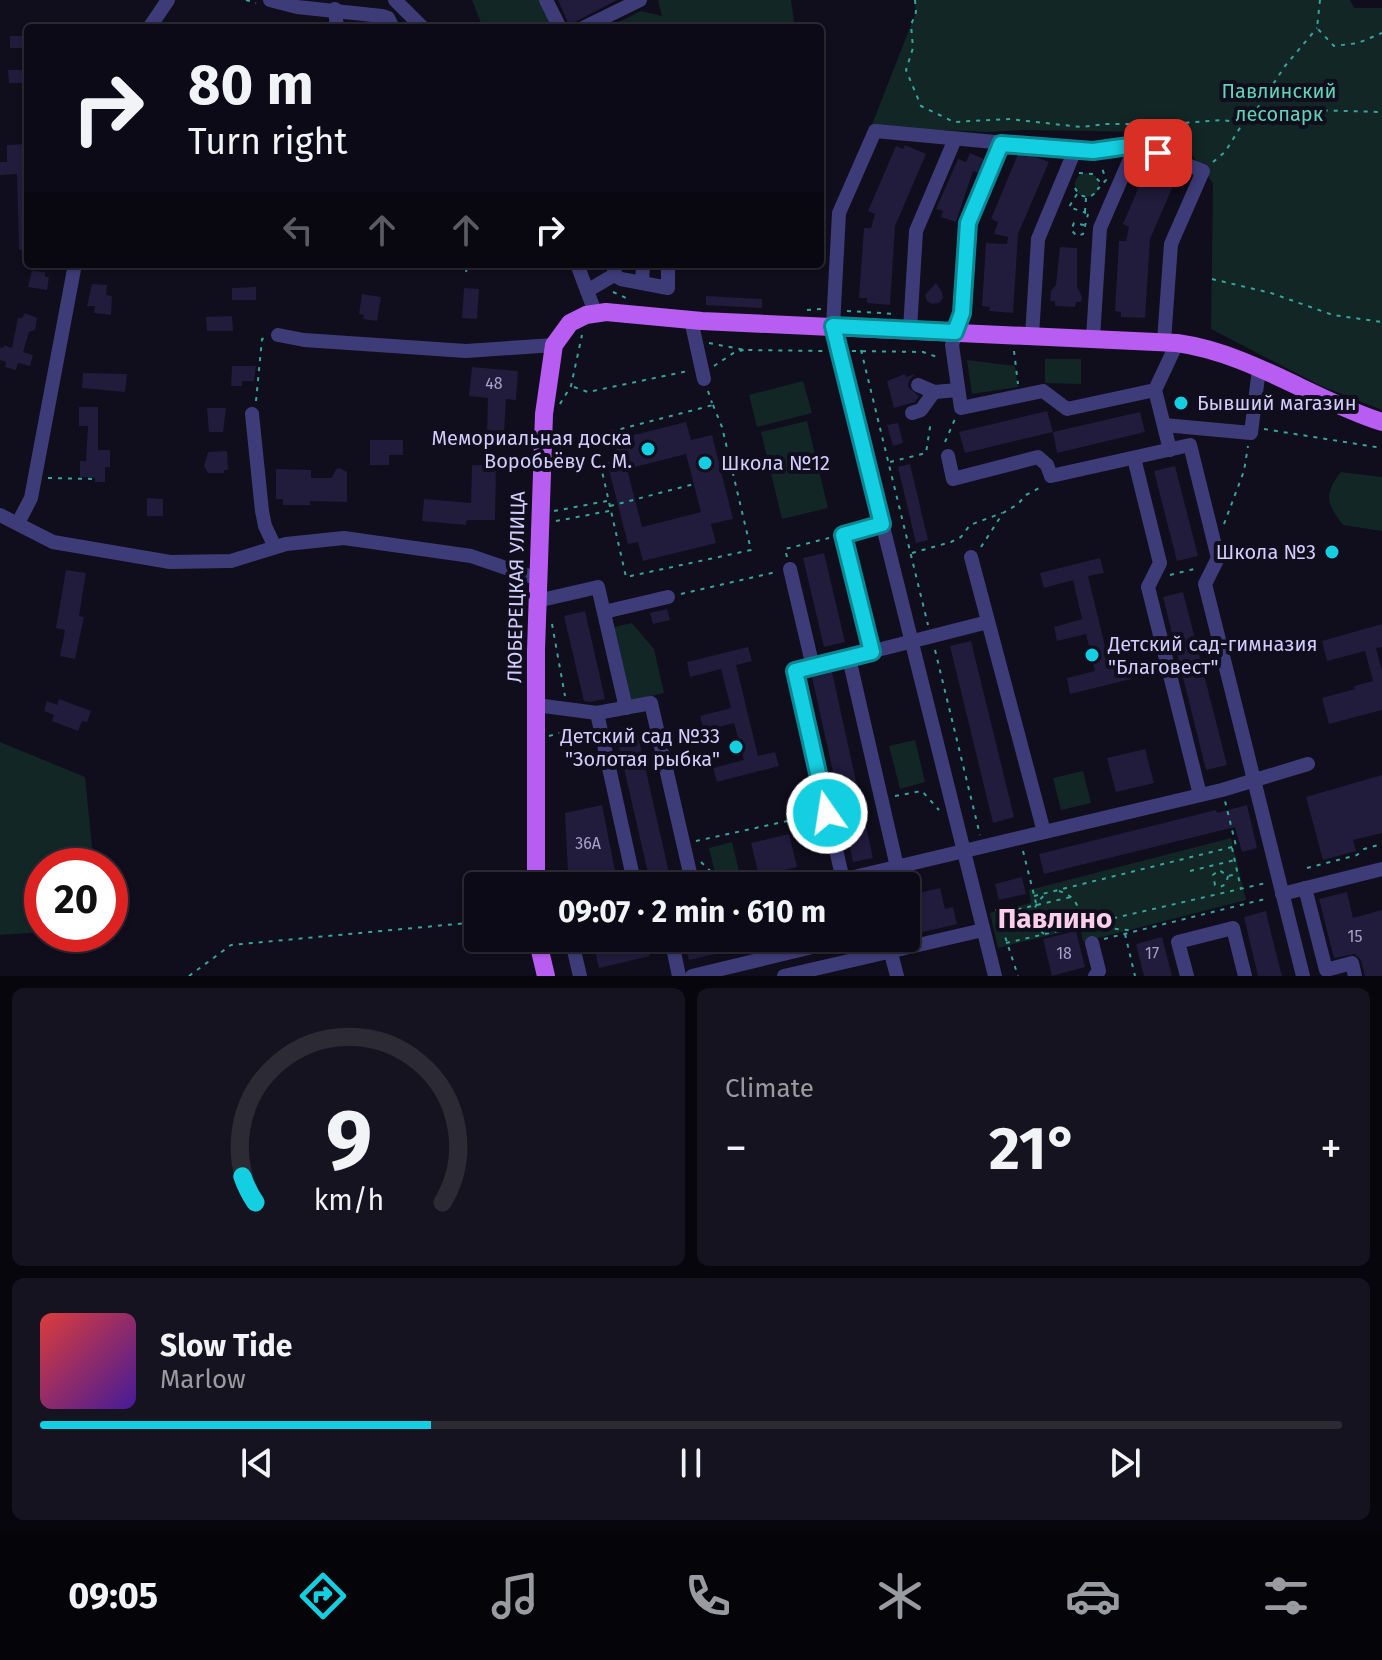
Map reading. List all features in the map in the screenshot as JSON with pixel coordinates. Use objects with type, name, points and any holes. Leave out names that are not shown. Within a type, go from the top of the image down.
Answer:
[{"type":"main road","points":[[554,345],[570,323],[591,314],[1171,342],[1210,350],[1382,422]]},
{"type":"main road","name":"ЛЮБЕРЕЦКАЯ УЛИЦА","points":[[536,872],[536,705],[542,599],[538,579],[544,414],[554,345]]},
{"type":"main road","points":[[540,952],[546,976]]},
{"type":"street","points":[[270,0],[285,5],[382,16],[388,18],[391,24]]},
{"type":"street","points":[[395,0],[419,24]]},
{"type":"street","points":[[546,0],[558,24]]},
{"type":"street","points":[[591,24],[640,0]]},
{"type":"street","points":[[152,24],[166,3]]},
{"type":"street","points":[[162,24],[166,3]]},
{"type":"street","points":[[335,9],[337,24]]},
{"type":"street","points":[[995,976],[833,326],[839,213],[875,131],[1093,151],[1136,145],[1203,171],[1171,244],[1171,342],[1155,390],[1170,450]]},
{"type":"street","points":[[910,329],[916,231],[955,139]]},
{"type":"street","points":[[1001,144],[968,223],[962,313],[952,345],[961,408],[1043,391],[1067,409],[1155,390]]},
{"type":"street","points":[[1093,338],[1100,228],[1136,145]]},
{"type":"street","points":[[1023,336],[1038,239],[1075,150]]},
{"type":"street","points":[[74,268],[31,498],[6,519],[53,542],[170,562],[231,561],[275,547],[325,539],[360,539],[471,556],[538,579]]},
{"type":"street","points":[[578,268],[591,314]]},
{"type":"street","points":[[642,283],[643,268]]},
{"type":"street","points":[[587,291],[614,269],[621,279],[668,288],[668,268]]},
{"type":"street","points":[[691,320],[702,373]]},
{"type":"street","points":[[278,335],[304,340],[466,351],[554,345]]},
{"type":"street","points":[[1164,425],[1251,431],[1259,369]]},
{"type":"street","points":[[918,385],[934,392],[958,390]]},
{"type":"street","points":[[918,409],[934,392]]},
{"type":"street","points":[[252,414],[262,511],[275,547]]},
{"type":"street","points":[[948,456],[953,479],[1038,457],[1047,465],[1051,476],[1190,445],[1218,558],[1205,584],[1303,976]]},
{"type":"street","points":[[1134,458],[1160,563],[1148,587],[1200,795]]},
{"type":"street","points":[[872,652],[843,535],[882,524]]},
{"type":"street","points":[[972,560],[1044,832]]},
{"type":"street","points":[[790,569],[813,667]]},
{"type":"street","points":[[542,599],[598,587],[626,708]]},
{"type":"street","points":[[604,612],[668,597]]},
{"type":"street","points":[[841,872],[795,671],[988,622]]},
{"type":"street","points":[[849,658],[897,867]]},
{"type":"street","points":[[536,705],[597,713],[651,703],[690,872]]},
{"type":"street","points":[[597,713],[632,872]]},
{"type":"street","points":[[887,872],[897,867],[1222,790],[1308,764]]},
{"type":"street","points":[[1280,887],[1305,888],[1382,869]]},
{"type":"street","points":[[1305,888],[1326,970],[1352,963],[1355,976]]},
{"type":"street","points":[[1187,976],[1178,942],[1233,928],[1245,976]]},
{"type":"street","points":[[920,940],[983,930]]},
{"type":"street","points":[[1092,943],[1099,971],[1095,976]]},
{"type":"street","points":[[574,952],[580,976]]},
{"type":"street","points":[[674,952],[679,976]]},
{"type":"street","points":[[692,976],[792,952]]},
{"type":"street","points":[[784,976],[865,952]]},
{"type":"street","points":[[891,952],[897,976]]},
{"type":"path","points":[[915,0],[916,12],[911,25],[913,48],[906,70],[921,106],[954,122],[1009,119],[1081,127],[1222,120],[1243,123],[1311,110],[1382,112]]},
{"type":"path","points":[[1203,171],[1225,152],[1285,66],[1317,28],[1320,0]]},
{"type":"path","points":[[1317,28],[1334,46],[1358,43],[1382,33]]},
{"type":"path","points":[[1078,193],[1093,196],[1105,183],[1103,168],[1096,160]]},
{"type":"path","points":[[1079,166],[1081,174]]},
{"type":"path","points":[[1098,189],[1096,177],[1089,172],[1081,174],[1075,180],[1078,193],[1069,207],[1104,219]]},
{"type":"path","points":[[1084,225],[1086,197]]},
{"type":"path","points":[[466,272],[467,268]]},
{"type":"path","points":[[1212,279],[1271,293],[1333,315],[1382,322]]},
{"type":"path","points":[[574,378],[591,314]]},
{"type":"path","points":[[252,414],[262,339],[278,335]]},
{"type":"path","points":[[1020,396],[1023,336]]},
{"type":"path","points":[[571,386],[588,392],[702,373],[745,350]]},
{"type":"path","points":[[861,350],[977,819],[981,847]]},
{"type":"path","points":[[713,405],[722,427],[751,550],[626,577],[608,501],[594,436],[713,405]]},
{"type":"path","points":[[948,456],[944,440],[961,408]]},
{"type":"path","points":[[888,462],[926,453],[930,427],[918,409]]},
{"type":"path","points":[[1224,524],[1244,471],[1251,431],[1382,448]]},
{"type":"path","points":[[911,553],[961,537],[970,525],[1018,504],[1026,495],[1046,485],[1051,476]]},
{"type":"path","points":[[35,477],[95,479]]},
{"type":"path","points":[[549,523],[694,484]]},
{"type":"path","points":[[549,512],[608,501]]},
{"type":"path","points":[[972,560],[1003,513]]},
{"type":"path","points":[[668,597],[790,569],[785,549],[843,535]]},
{"type":"path","points":[[1152,577],[1215,564]]},
{"type":"path","points":[[542,599],[570,730],[545,737]]},
{"type":"path","points":[[1034,896],[1236,846],[1222,790]]},
{"type":"path","points":[[881,798],[922,791],[951,825],[977,819]]},
{"type":"path","points":[[683,844],[827,813]]},
{"type":"path","points":[[1020,839],[1034,896],[1034,922],[1044,934]]},
{"type":"path","points":[[683,844],[712,872]]},
{"type":"path","points":[[1307,868],[1357,855],[1364,849],[1382,844]]},
{"type":"path","points":[[1232,847],[1241,889]]},
{"type":"path","points":[[1190,871],[1235,860]]},
{"type":"path","points":[[1215,865],[1217,871],[1212,880],[1222,893]]},
{"type":"path","points":[[1217,871],[1225,871],[1228,876],[1226,884],[1220,887]]},
{"type":"path","points":[[1228,876],[1238,874]]},
{"type":"path","points":[[1006,943],[1241,889],[1280,887]]},
{"type":"path","points":[[1092,943],[1280,887]]},
{"type":"path","points":[[1035,905],[1052,891],[1072,896],[1080,911],[1077,927]]},
{"type":"path","points":[[998,914],[1072,896]]},
{"type":"path","points":[[996,909],[1018,976]]},
{"type":"path","points":[[1002,930],[1034,922]]},
{"type":"path","points":[[189,976],[231,945],[464,923]]},
{"type":"path","points":[[1084,925],[1124,932]]},
{"type":"path","points":[[1124,932],[1133,976]]},
{"type":"green space","points":[[472,0],[545,0],[554,24],[481,24]]},
{"type":"green space","points":[[658,0],[791,0],[794,24],[615,24],[641,11],[662,16]]},
{"type":"green space","name":"Павлинский лесопарк","points":[[914,0],[1350,0],[1354,8],[1382,8],[1382,410],[1319,385],[1211,329],[1213,183],[1177,135],[871,127],[916,12]]},
{"type":"green space","points":[[1087,173],[1096,176],[1099,185],[1096,194],[1087,197],[1078,194],[1075,185],[1078,176]]},
{"type":"green space","points":[[1045,359],[1081,359],[1081,384],[1045,383]]},
{"type":"green space","points":[[967,360],[1015,366],[1018,387],[972,394]]},
{"type":"green space","points":[[803,381],[812,413],[757,427],[749,395]]},
{"type":"green space","points":[[807,421],[828,508],[782,519],[761,432]]},
{"type":"green space","points":[[1341,472],[1382,477],[1382,531],[1343,525],[1338,518],[1329,499],[1331,487]]},
{"type":"green space","points":[[632,623],[654,649],[664,693],[631,701],[614,627]]},
{"type":"green space","points":[[915,740],[925,782],[900,789],[889,746]]},
{"type":"green space","points":[[0,742],[85,777],[92,848],[24,848],[24,933],[0,935]]},
{"type":"green space","points":[[1083,771],[1091,803],[1061,810],[1053,778]]},
{"type":"green space","points":[[1231,838],[1246,900],[1083,942],[1080,928],[998,948],[990,913],[1031,903],[1029,890]]},
{"type":"green space","points":[[732,842],[739,871],[715,872],[709,848]]},
{"type":"building","points":[[558,0],[617,0],[571,24]]},
{"type":"building","points":[[10,36],[24,36],[24,48],[10,48]]},
{"type":"building","points":[[8,70],[24,70],[24,83],[9,83]]},
{"type":"building","points":[[24,144],[24,249],[19,250],[17,174],[0,175],[0,162],[7,162],[7,145]]},
{"type":"building","points":[[905,145],[926,154],[895,226],[890,305],[867,303],[867,298],[859,298],[864,228],[871,228],[875,214],[868,211],[896,146],[903,149]]},
{"type":"building","points":[[970,153],[984,159],[978,173],[973,171],[956,222],[941,217],[943,211],[936,209],[958,159],[966,162]]},
{"type":"building","points":[[1018,154],[1049,162],[1018,234],[1013,313],[989,311],[990,307],[982,306],[986,243],[1007,244],[1008,237],[994,234],[998,222],[991,219]]},
{"type":"building","points":[[1150,161],[1179,172],[1150,239],[1145,318],[1121,317],[1121,312],[1115,311],[1119,241],[1126,241],[1129,227],[1123,224]]},
{"type":"building","points":[[1060,247],[1077,248],[1077,286],[1082,297],[1075,307],[1055,306],[1055,301],[1050,301],[1051,291],[1056,285]]},
{"type":"building","points":[[32,271],[45,272],[45,277],[49,277],[47,290],[28,287]]},
{"type":"building","points":[[936,283],[943,298],[939,303],[932,304],[925,295]]},
{"type":"building","points":[[92,284],[107,285],[106,295],[112,296],[111,315],[94,313],[95,306],[87,306]]},
{"type":"building","points":[[256,287],[256,300],[232,300],[232,288]]},
{"type":"building","points":[[464,288],[479,289],[477,319],[462,318]]},
{"type":"building","points":[[362,294],[381,297],[377,321],[363,319],[364,315],[359,314]]},
{"type":"building","points":[[706,296],[762,299],[762,308],[706,305]]},
{"type":"building","points":[[25,313],[37,318],[35,330],[29,332],[23,352],[33,355],[30,366],[18,363],[16,370],[5,367],[6,362],[0,360],[0,347],[12,348],[18,318]]},
{"type":"building","points":[[232,316],[233,331],[207,331],[206,317]]},
{"type":"building","points":[[232,366],[256,366],[254,381],[242,381],[242,386],[231,386]]},
{"type":"building","points":[[472,367],[518,371],[516,400],[506,399],[504,434],[487,433],[488,398],[469,396]]},
{"type":"building","points":[[83,373],[127,374],[125,392],[82,388]]},
{"type":"building","points":[[905,374],[906,377],[915,374],[909,380],[908,387],[919,396],[915,402],[894,408],[887,381]]},
{"type":"building","points":[[79,407],[98,407],[98,450],[110,450],[110,467],[105,467],[105,482],[80,477],[80,461],[86,461],[88,426],[79,426]]},
{"type":"building","points":[[207,408],[226,408],[223,432],[209,432]]},
{"type":"building","points":[[1047,411],[1053,432],[965,453],[959,432]]},
{"type":"building","points":[[1140,412],[1145,432],[1057,453],[1053,432]]},
{"type":"building","points":[[686,422],[691,440],[712,435],[733,519],[711,524],[716,543],[643,561],[638,542],[628,544],[607,462],[619,460],[614,440]],"holes":[[[686,454],[701,512],[642,527],[627,469]]]},
{"type":"building","points":[[898,423],[903,443],[893,446],[887,425]]},
{"type":"building","points":[[370,440],[403,440],[403,455],[389,455],[389,465],[370,465]]},
{"type":"building","points":[[227,451],[228,470],[208,473],[204,466],[208,452]]},
{"type":"building","points":[[910,464],[928,540],[916,543],[898,467]]},
{"type":"building","points":[[472,465],[496,465],[495,520],[467,520],[466,525],[422,521],[424,499],[471,503]]},
{"type":"building","points":[[1175,466],[1198,556],[1177,561],[1154,471]]},
{"type":"building","points":[[276,469],[311,470],[311,478],[332,478],[336,469],[347,472],[347,502],[310,501],[310,505],[283,505],[283,499],[276,499]]},
{"type":"building","points":[[147,498],[163,499],[163,516],[147,516]]},
{"type":"building","points":[[824,553],[845,642],[824,647],[803,558]]},
{"type":"building","points":[[1100,558],[1104,573],[1088,576],[1110,667],[1127,663],[1131,679],[1070,694],[1067,678],[1095,671],[1086,634],[1057,641],[1054,627],[1082,619],[1073,580],[1044,588],[1040,573]]},
{"type":"building","points":[[66,570],[86,573],[79,616],[84,617],[75,659],[60,656],[65,630],[56,628]]},
{"type":"building","points":[[1183,592],[1227,765],[1206,770],[1163,597]]},
{"type":"building","points":[[667,609],[670,620],[653,624],[650,613]]},
{"type":"building","points":[[585,611],[605,699],[590,702],[584,701],[564,616]]},
{"type":"building","points":[[1382,624],[1382,647],[1376,648],[1382,671],[1382,710],[1329,724],[1322,698],[1373,681],[1365,651],[1327,661],[1322,641]]},
{"type":"building","points":[[971,641],[1014,817],[993,823],[950,646]]},
{"type":"building","points":[[748,647],[752,661],[736,665],[758,756],[775,752],[779,766],[717,782],[713,768],[744,760],[734,723],[704,731],[700,716],[731,708],[721,669],[690,677],[687,662]]},
{"type":"building","points":[[832,672],[873,858],[853,862],[812,677]]},
{"type":"building","points":[[59,699],[91,711],[87,722],[82,721],[78,731],[52,721],[54,715],[44,711],[47,701],[57,705]]},
{"type":"building","points":[[635,724],[669,872],[648,872],[615,729]]},
{"type":"building","points":[[1145,749],[1154,783],[1116,792],[1107,758]]},
{"type":"building","points":[[1382,775],[1382,833],[1353,840],[1356,851],[1323,860],[1306,797]]},
{"type":"building","points":[[602,805],[615,872],[568,872],[565,813]]},
{"type":"building","points":[[1247,805],[1257,848],[1242,852],[1235,827],[1044,874],[1039,854]]},
{"type":"building","points":[[789,834],[797,867],[758,872],[751,843]]},
{"type":"building","points":[[1022,877],[1026,894],[999,900],[995,884]]},
{"type":"building","points":[[940,888],[945,909],[953,907],[957,924],[920,933],[920,893]]},
{"type":"building","points":[[1347,892],[1353,918],[1382,910],[1382,976],[1365,976],[1361,960],[1355,954],[1334,958],[1319,899]]},
{"type":"building","points":[[1266,911],[1282,976],[1258,976],[1244,917]]},
{"type":"building","points":[[1076,931],[1085,967],[1052,976],[1043,939]]},
{"type":"building","points":[[1162,937],[1172,976],[1144,976],[1136,944]]},
{"type":"building","points":[[595,952],[649,952],[650,956],[599,968]]},
{"type":"building","points":[[687,952],[724,952],[689,960]]},
{"type":"place","name":"Бывший магазин","points":[[1181,403]]},
{"type":"place","name":"Мемориальная доска Воробьёву С. М.","points":[[648,449]]},
{"type":"place","name":"Школа №12","points":[[705,463]]},
{"type":"place","name":"Школа №3","points":[[1332,552]]},
{"type":"place","name":"Детский сад-гимназия \"Благовест\"","points":[[1092,655]]},
{"type":"place","name":"Детский сад №33 \"Золотая рыбка\"","points":[[736,747]]},
{"type":"district","name":"Павлино","points":[[1055,918]]},
{"type":"route","points":[[827,813],[795,671],[872,652],[843,535],[882,524],[833,326],[955,332],[962,313],[968,223],[1001,144],[1093,151],[1136,145],[1158,153]]}]
